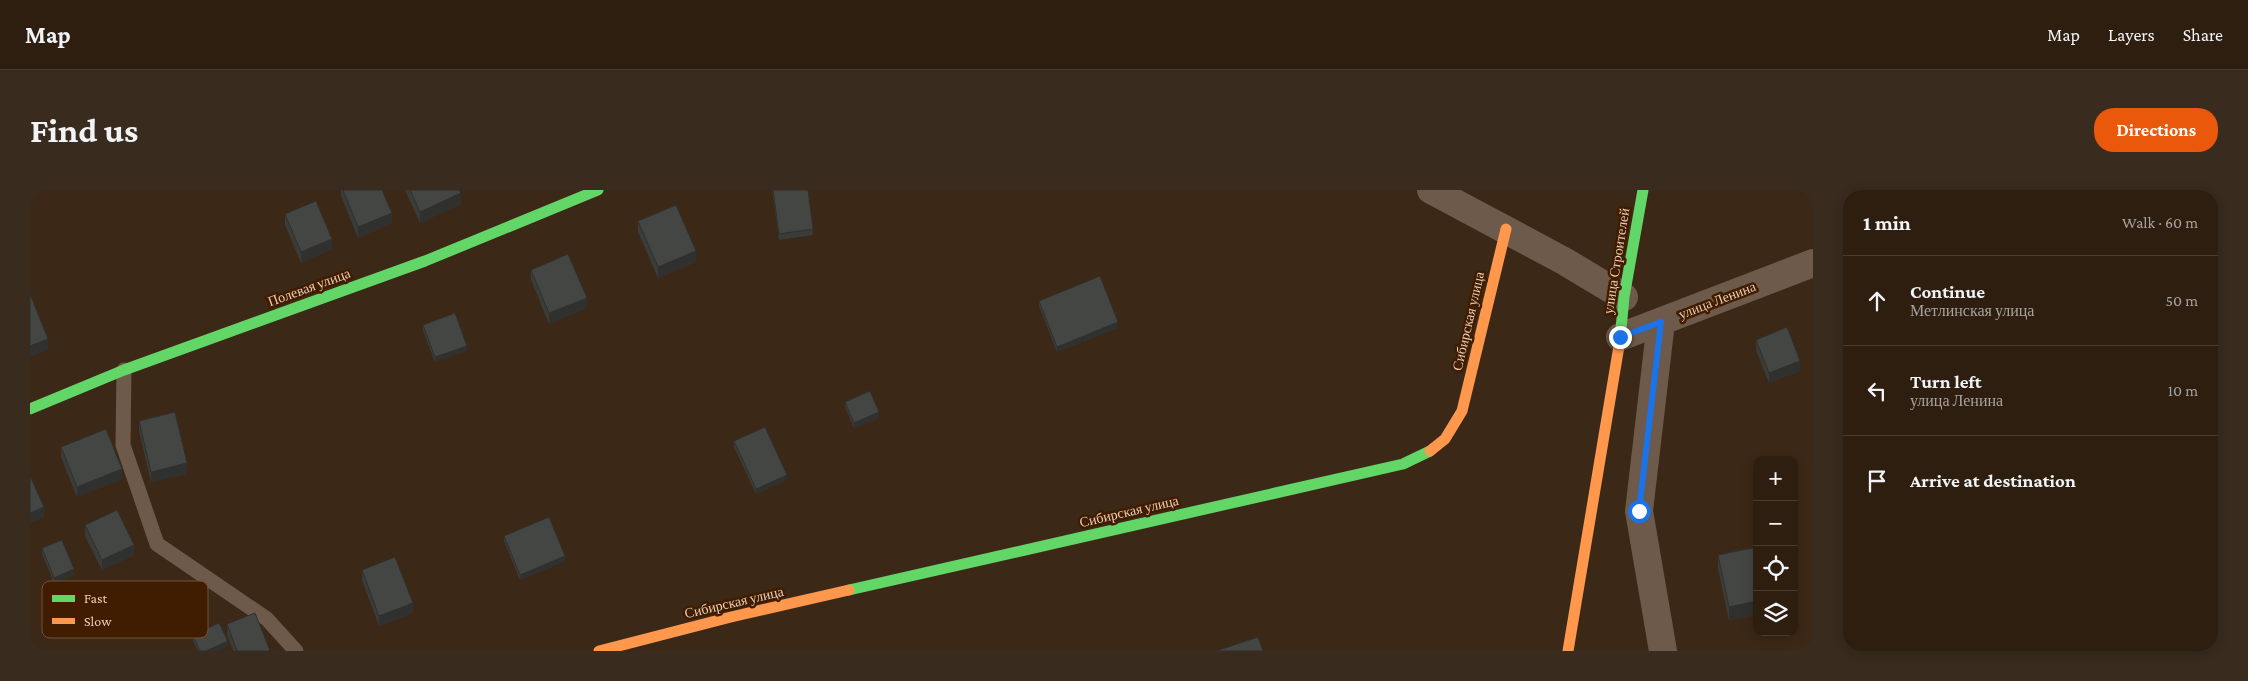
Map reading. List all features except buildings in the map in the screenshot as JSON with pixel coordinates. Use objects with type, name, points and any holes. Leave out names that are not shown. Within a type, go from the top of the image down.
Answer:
[{"type":"street","name":"Полевая улица","points":[[30,409],[124,370],[425,261],[598,190]]},
{"type":"street","points":[[1431,190],[1506,229],[1624,297]]},
{"type":"street","name":"улица Строителей","points":[[1568,651],[1620,337],[1624,297],[1643,190]]},
{"type":"street","name":"Сибирская улица","points":[[598,651],[731,617],[1403,464],[1429,454],[1450,435],[1462,411],[1506,229]]},
{"type":"street","name":"улица Ленина","points":[[1620,337],[1813,264]]},
{"type":"street","points":[[1661,322],[1639,511],[1663,651]]},
{"type":"lane","points":[[124,370],[122,445],[157,544],[267,619],[296,651]]},
{"type":"traffic: fast","points":[[30,409],[124,370],[425,261],[598,190]]},
{"type":"traffic: fast","points":[[1620,340],[1624,297],[1643,190]]},
{"type":"traffic: fast","points":[[849,590],[1403,464],[1430,451]]},
{"type":"traffic: slow","points":[[1430,451],[1445,439],[1462,411],[1506,229]]},
{"type":"traffic: slow","points":[[1568,651],[1620,340]]},
{"type":"traffic: slow","points":[[599,651],[731,617],[849,590]]},
{"type":"route","points":[[1620,337],[1661,322],[1639,511]]}]
